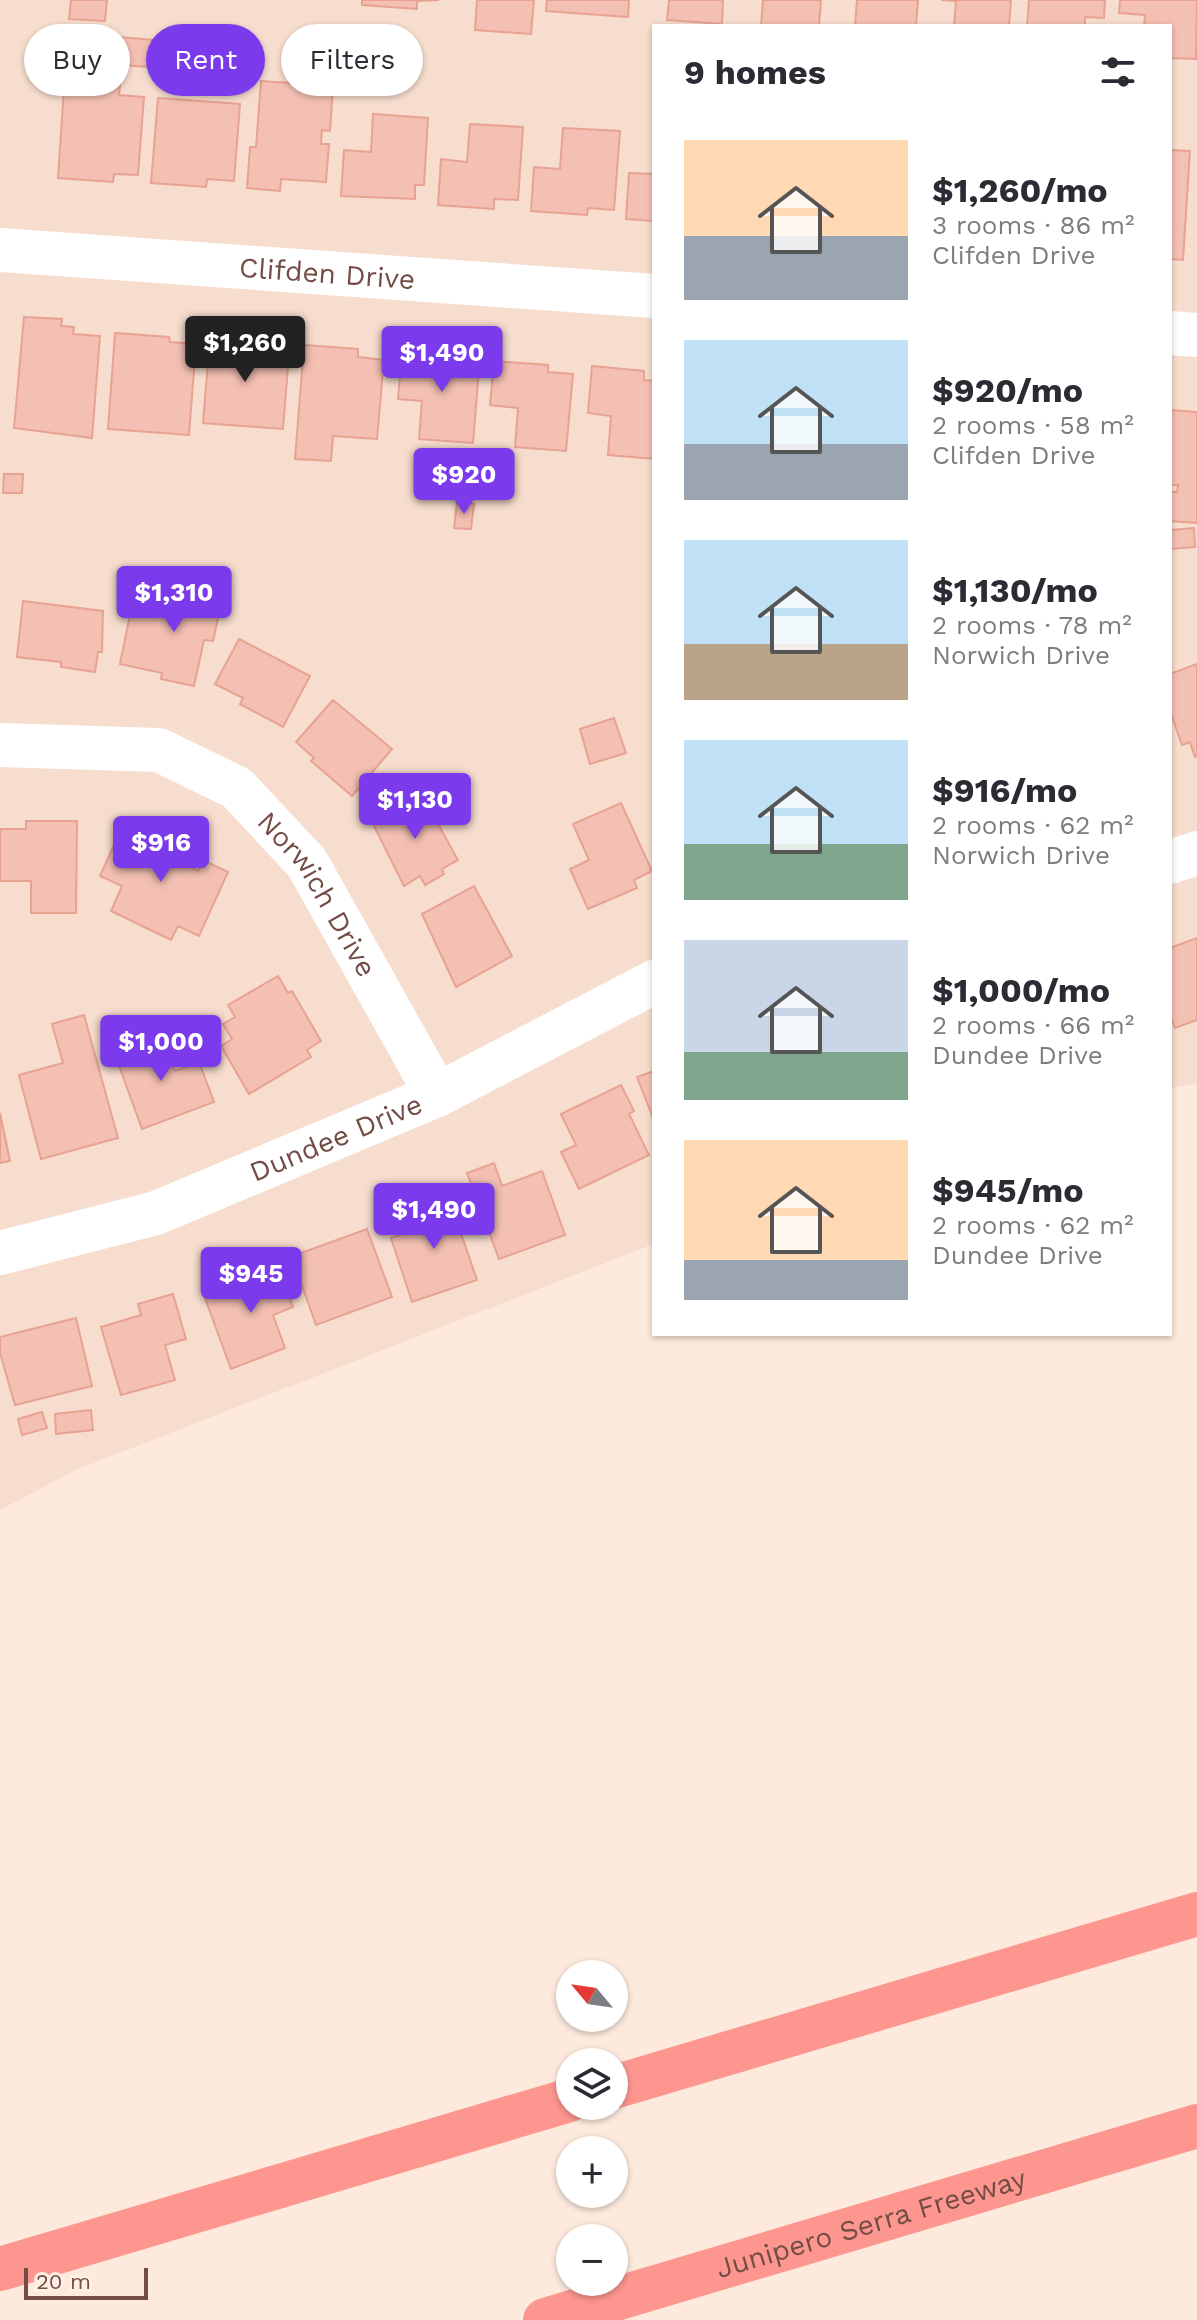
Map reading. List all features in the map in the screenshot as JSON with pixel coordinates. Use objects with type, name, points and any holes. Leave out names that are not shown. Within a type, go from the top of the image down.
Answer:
[{"type":"highway","points":[[628,2083],[1197,1914]]},
{"type":"highway","points":[[0,2269],[556,2104]]},
{"type":"highway","name":"Junipero Serra Freeway","points":[[545,2320],[1197,2126]]},
{"type":"highway","points":[[0,2251],[84,2244]]},
{"type":"street","name":"Clifden Drive","points":[[0,250],[652,296]]},
{"type":"street","points":[[1172,333],[1197,335]]},
{"type":"street","name":"Norwich Drive","points":[[0,745],[159,750],[237,788],[307,863],[437,1095]]},
{"type":"street","points":[[1172,861],[1197,853]]},
{"type":"street","name":"Dundee Drive","points":[[0,1253],[156,1213],[437,1095],[652,983]]},
{"type":"shaded area","points":[[0,0],[1197,0],[1197,1083],[1172,1088],[1172,24],[652,24],[652,1245],[76,1470],[0,1510]]},
{"type":"building","points":[[71,0],[107,0],[105,21],[69,19]]},
{"type":"building","points":[[362,0],[439,0],[417,1],[417,9],[362,5]]},
{"type":"building","points":[[477,0],[534,0],[531,34],[475,30]]},
{"type":"building","points":[[547,0],[629,0],[628,17],[546,11]]},
{"type":"building","points":[[669,0],[723,0],[722,24],[667,20]]},
{"type":"building","points":[[763,0],[821,0],[819,24],[761,24]]},
{"type":"building","points":[[857,0],[918,0],[916,24],[855,24]]},
{"type":"building","points":[[941,0],[1011,0],[1009,24],[954,24],[956,1]]},
{"type":"building","points":[[1029,0],[1105,0],[1104,18],[1085,17],[1085,24],[1027,24]]},
{"type":"building","points":[[1120,0],[1197,0],[1196,59],[1172,58],[1172,24],[1144,24],[1145,15],[1119,13]]},
{"type":"building","points":[[130,38],[146,39],[146,67],[130,66]]},
{"type":"building","points":[[265,81],[281,82],[281,96],[332,96],[330,131],[322,130],[321,144],[329,144],[326,182],[281,179],[280,191],[247,188],[250,147],[256,147],[260,96],[265,96]]},
{"type":"building","points":[[63,96],[144,97],[138,175],[114,174],[113,182],[58,178]]},
{"type":"building","points":[[158,98],[240,104],[234,181],[207,179],[206,187],[151,183]]},
{"type":"building","points":[[373,114],[428,118],[424,185],[415,185],[415,199],[341,196],[344,150],[371,152]]},
{"type":"building","points":[[470,124],[523,127],[518,200],[494,199],[494,209],[438,205],[441,159],[467,162]]},
{"type":"building","points":[[563,128],[620,131],[614,210],[588,208],[587,215],[531,211],[534,167],[560,169]]},
{"type":"building","points":[[1172,150],[1190,151],[1183,260],[1172,259]]},
{"type":"building","points":[[629,173],[652,174],[652,221],[626,219]]},
{"type":"building","points":[[24,317],[62,319],[61,326],[74,327],[73,334],[100,336],[92,438],[14,428]]},
{"type":"building","points":[[115,333],[169,337],[170,342],[196,344],[189,435],[108,429]]},
{"type":"building","points":[[210,337],[268,341],[267,352],[289,354],[283,429],[203,423]]},
{"type":"building","points":[[304,345],[358,349],[358,357],[384,360],[377,439],[333,436],[331,461],[295,459]]},
{"type":"building","points":[[402,351],[480,357],[473,443],[419,439],[422,401],[398,399]]},
{"type":"building","points":[[494,361],[548,365],[548,372],[573,374],[566,451],[515,447],[518,408],[490,405]]},
{"type":"building","points":[[592,366],[644,371],[644,380],[652,381],[652,459],[608,455],[611,416],[588,413]]},
{"type":"building","points":[[1172,410],[1197,412],[1197,523],[1172,521],[1172,492],[1177,492],[1178,485],[1172,485]]},
{"type":"building","points":[[4,474],[23,474],[22,493],[3,493]]},
{"type":"building","points":[[457,502],[474,504],[471,529],[454,528]]},
{"type":"building","points":[[1194,528],[1195,547],[1172,549],[1172,530]]},
{"type":"building","points":[[188,579],[225,587],[213,641],[204,640],[194,686],[161,679],[162,673],[120,664],[131,610],[158,616],[162,598],[183,602]]},
{"type":"building","points":[[23,601],[103,611],[102,652],[98,652],[95,672],[61,667],[61,662],[17,657]]},
{"type":"building","points":[[239,639],[310,676],[283,727],[240,704],[243,698],[215,684]]},
{"type":"building","points":[[1197,664],[1195,757],[1190,742],[1182,745],[1172,717],[1172,673]]},
{"type":"building","points":[[333,700],[392,749],[352,796],[311,761],[314,758],[296,742]]},
{"type":"building","points":[[614,718],[626,753],[590,764],[580,729]]},
{"type":"building","points":[[421,793],[458,860],[442,869],[444,874],[425,885],[420,876],[404,886],[371,820]]},
{"type":"building","points":[[621,803],[652,871],[634,880],[637,888],[588,909],[570,869],[589,860],[573,824]]},
{"type":"building","points":[[26,821],[77,821],[76,913],[31,913],[31,881],[0,881],[0,829],[26,829]]},
{"type":"building","points":[[124,823],[195,854],[189,866],[198,871],[203,860],[228,872],[199,936],[178,926],[171,940],[111,911],[122,886],[100,876]]},
{"type":"building","points":[[474,886],[512,956],[456,987],[422,914]]},
{"type":"building","points":[[1197,938],[1197,1020],[1175,1028],[1172,1020],[1172,947]]},
{"type":"building","points":[[278,976],[288,993],[292,991],[321,1041],[307,1050],[311,1057],[249,1094],[221,1046],[232,1039],[223,1024],[235,1017],[228,1005]]},
{"type":"building","points":[[84,1015],[118,1138],[41,1159],[19,1075],[63,1063],[52,1024]]},
{"type":"building","points":[[161,1034],[175,1071],[199,1062],[214,1102],[142,1129],[114,1052]]},
{"type":"building","points":[[652,1072],[652,1115],[637,1077]]},
{"type":"building","points":[[621,1085],[634,1111],[629,1114],[649,1155],[579,1189],[561,1152],[576,1145],[561,1114]]},
{"type":"building","points":[[0,1113],[10,1161],[0,1163]]},
{"type":"building","points":[[494,1163],[502,1186],[542,1171],[565,1235],[499,1259],[467,1173]]},
{"type":"building","points":[[446,1190],[477,1280],[412,1302],[391,1238],[427,1226],[418,1199]]},
{"type":"building","points":[[367,1229],[392,1297],[316,1325],[299,1277],[295,1278],[287,1258]]},
{"type":"building","points":[[276,1261],[293,1307],[273,1315],[285,1348],[231,1369],[205,1298],[245,1282],[242,1274]]},
{"type":"building","points":[[173,1294],[186,1339],[165,1345],[175,1380],[121,1395],[101,1327],[141,1315],[138,1304]]},
{"type":"building","points":[[76,1318],[92,1386],[15,1405],[0,1353],[0,1337]]},
{"type":"building","points":[[91,1410],[93,1430],[56,1434],[55,1414]]},
{"type":"building","points":[[42,1412],[47,1428],[22,1435],[18,1419]]}]
